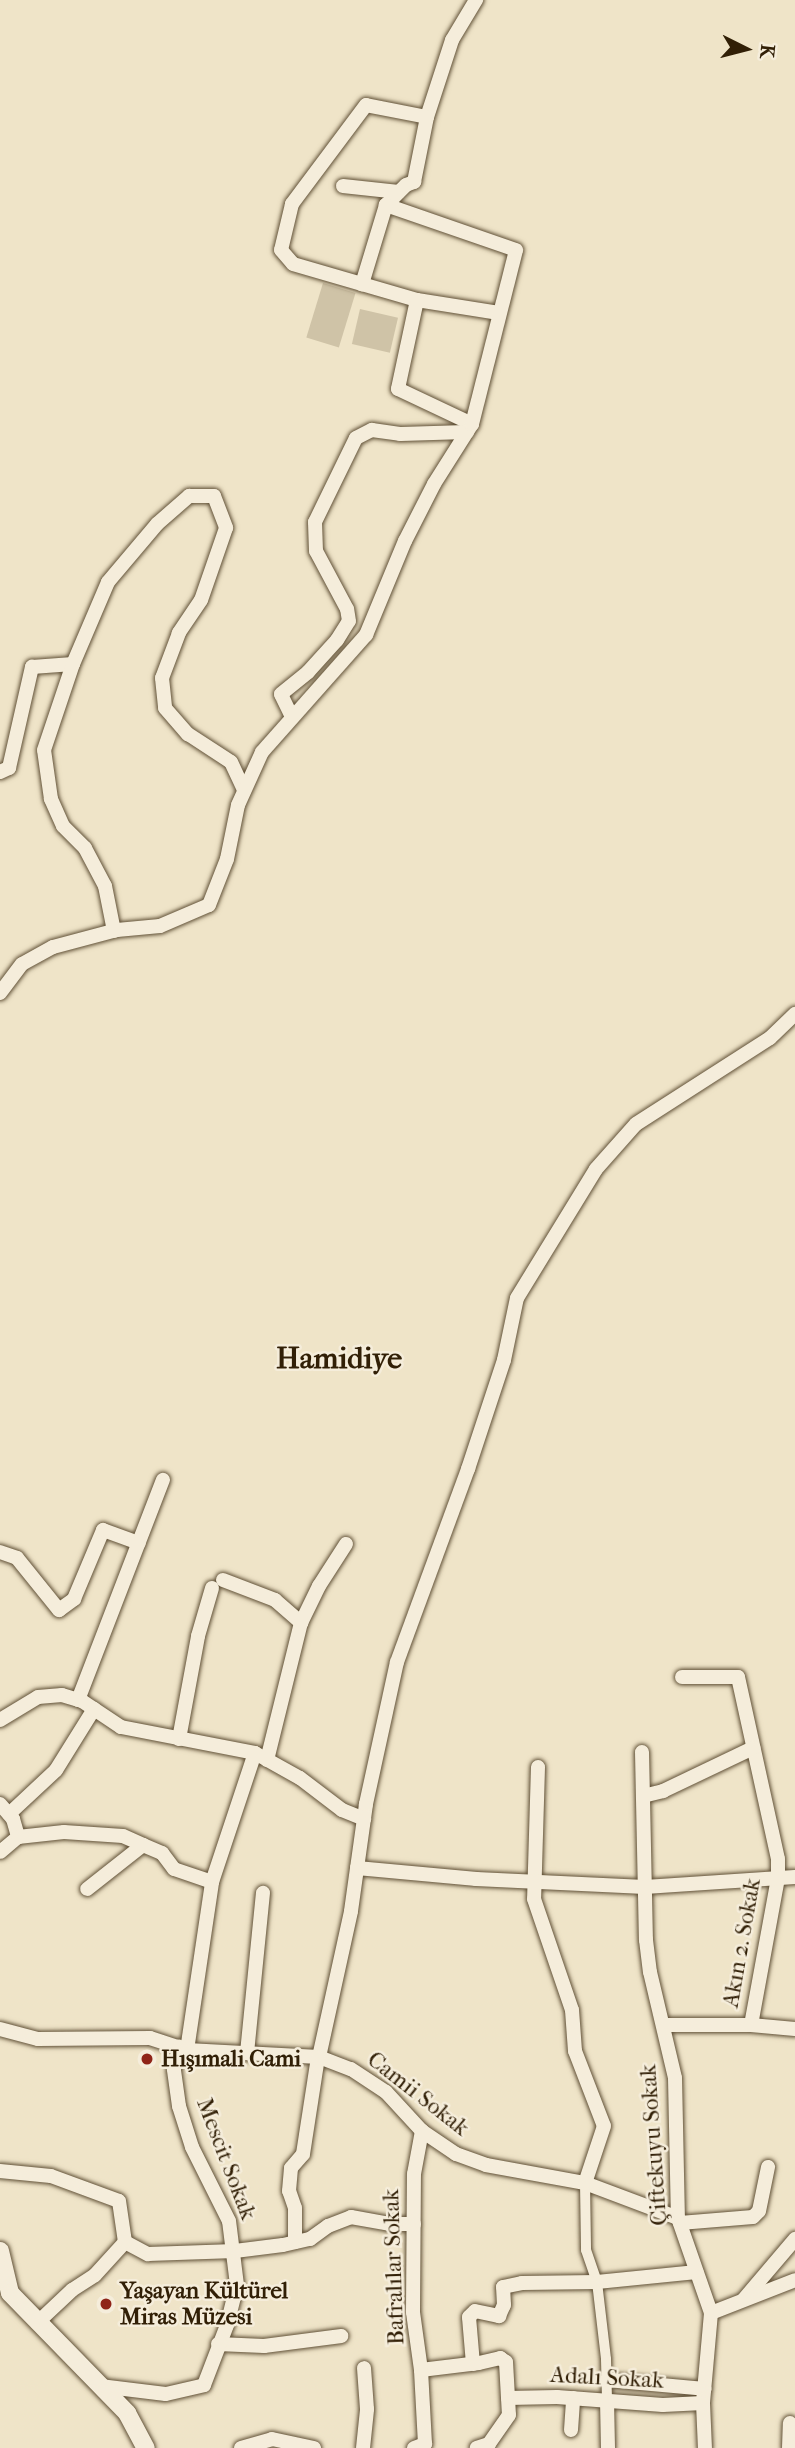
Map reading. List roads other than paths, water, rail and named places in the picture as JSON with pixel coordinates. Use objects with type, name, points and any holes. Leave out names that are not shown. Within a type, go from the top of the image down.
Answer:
[{"type":"street","points":[[362,284],[386,205],[414,182],[427,117],[452,40],[476,0]]},
{"type":"street","points":[[427,117],[366,105],[292,204],[282,250],[293,264],[416,300],[499,313]]},
{"type":"street","points":[[343,187],[399,192]]},
{"type":"street","points":[[0,993],[22,964],[53,947],[114,931],[160,926],[209,905],[227,859],[238,806],[262,752],[366,635],[405,541],[434,484],[469,428],[516,250],[386,205]]},
{"type":"street","points":[[416,300],[398,389],[469,428]]},
{"type":"street","points":[[292,717],[281,694],[308,672],[337,640],[349,621],[347,609],[316,551],[315,522],[356,438],[372,430],[400,434],[469,428]]},
{"type":"street","points":[[114,931],[105,886],[85,848],[63,826],[51,799],[44,750],[73,664],[108,583],[157,524],[188,496],[214,496],[226,528],[205,591],[179,633],[162,678],[165,708],[188,734],[231,762],[244,790]]},
{"type":"street","points":[[0,772],[9,768],[32,667],[73,664]]},
{"type":"street","points":[[295,2242],[295,2208],[289,2191],[290,2168],[303,2154],[318,2057],[397,1662],[504,1360],[517,1298],[596,1168],[636,1124],[771,1038],[795,1014]]},
{"type":"street","points":[[78,1700],[163,1480]]},
{"type":"street","points":[[0,1552],[17,1558],[59,1610],[74,1599],[103,1530],[139,1544]]},
{"type":"street","name":"Mescit Sokak","points":[[100,2386],[166,2394],[188,2391],[204,2385],[237,2285],[235,2251],[229,2221],[192,2147],[179,2106],[174,2069],[183,2048],[212,1882],[261,1756],[301,1623],[319,1586],[346,1544]]},
{"type":"street","points":[[179,1739],[198,1636],[217,1584],[275,1600],[301,1623]]},
{"type":"street","name":"Akın 2. Sokak","points":[[682,1677],[738,1677],[778,1859],[778,1878],[751,2025]]},
{"type":"street","points":[[0,1720],[38,1697],[62,1695],[78,1700],[121,1727],[261,1756],[300,1778],[342,1810],[364,1819]]},
{"type":"street","points":[[18,1837],[4,1809],[56,1770],[94,1709]]},
{"type":"street","points":[[643,1796],[663,1791],[753,1748]]},
{"type":"street","name":"Çiftekuyu Sokak","points":[[642,1752],[649,1961],[675,2078],[679,2220],[711,2313],[704,2396],[705,2448]]},
{"type":"street","points":[[538,1767],[534,1899],[572,2010],[575,2052],[604,2126],[585,2183],[586,2250],[597,2282],[607,2380],[608,2448]]},
{"type":"street","points":[[0,1852],[18,1837],[64,1832],[123,1836],[162,1853],[174,1870],[212,1882]]},
{"type":"street","points":[[87,1889],[144,1845]]},
{"type":"street","points":[[357,1868],[534,1882],[645,1887],[795,1877]]},
{"type":"street","points":[[247,2053],[263,1893]]},
{"type":"street","points":[[664,2025],[751,2025],[795,2029]]},
{"type":"street","name":"Camii Sokak","points":[[0,2029],[38,2039],[150,2038],[183,2048],[318,2057],[351,2069],[386,2092],[422,2131],[456,2154],[486,2165],[585,2183],[679,2220]]},
{"type":"street","name":"Bafralılar Sokak","points":[[420,2446],[421,2370],[413,2312],[414,2174],[422,2131]]},
{"type":"street","points":[[679,2220],[753,2217],[759,2211],[768,2167]]},
{"type":"street","points":[[0,2171],[51,2176],[119,2202],[125,2242]]},
{"type":"street","points":[[125,2242],[148,2254],[235,2251],[310,2239],[328,2226],[351,2217],[389,2224],[414,2224]]},
{"type":"street","points":[[742,2302],[795,2239]]},
{"type":"street","points":[[37,2323],[72,2290],[95,2275],[125,2242]]},
{"type":"street","points":[[0,2251],[5,2295],[37,2323],[127,2413],[146,2448]]},
{"type":"street","points":[[472,2364],[469,2317],[475,2311],[499,2316],[504,2305],[503,2287],[522,2283],[597,2282],[696,2272]]},
{"type":"street","points":[[711,2313],[795,2280]]},
{"type":"street","points":[[218,2344],[264,2346],[341,2336]]},
{"type":"street","points":[[421,2370],[500,2358],[506,2362],[509,2415],[489,2444],[477,2448]]},
{"type":"street","points":[[363,2448],[368,2409],[364,2368]]},
{"type":"street","points":[[607,2380],[704,2396]]},
{"type":"street","name":"Adalı Sokak","points":[[508,2398],[573,2398],[663,2405],[704,2396]]},
{"type":"street","points":[[570,2430],[573,2398]]},
{"type":"street","points":[[789,2448],[790,2423]]},
{"type":"street","points":[[241,2448],[272,2439],[313,2448]]},
{"type":"place","name":"Hışımali Cami","points":[[147,2059]]},
{"type":"place","name":"Yaşayan Kültürel Miras Müzesi","points":[[106,2304]]},
{"type":"district","name":"Hamidiye","points":[[339,1359]]}]
